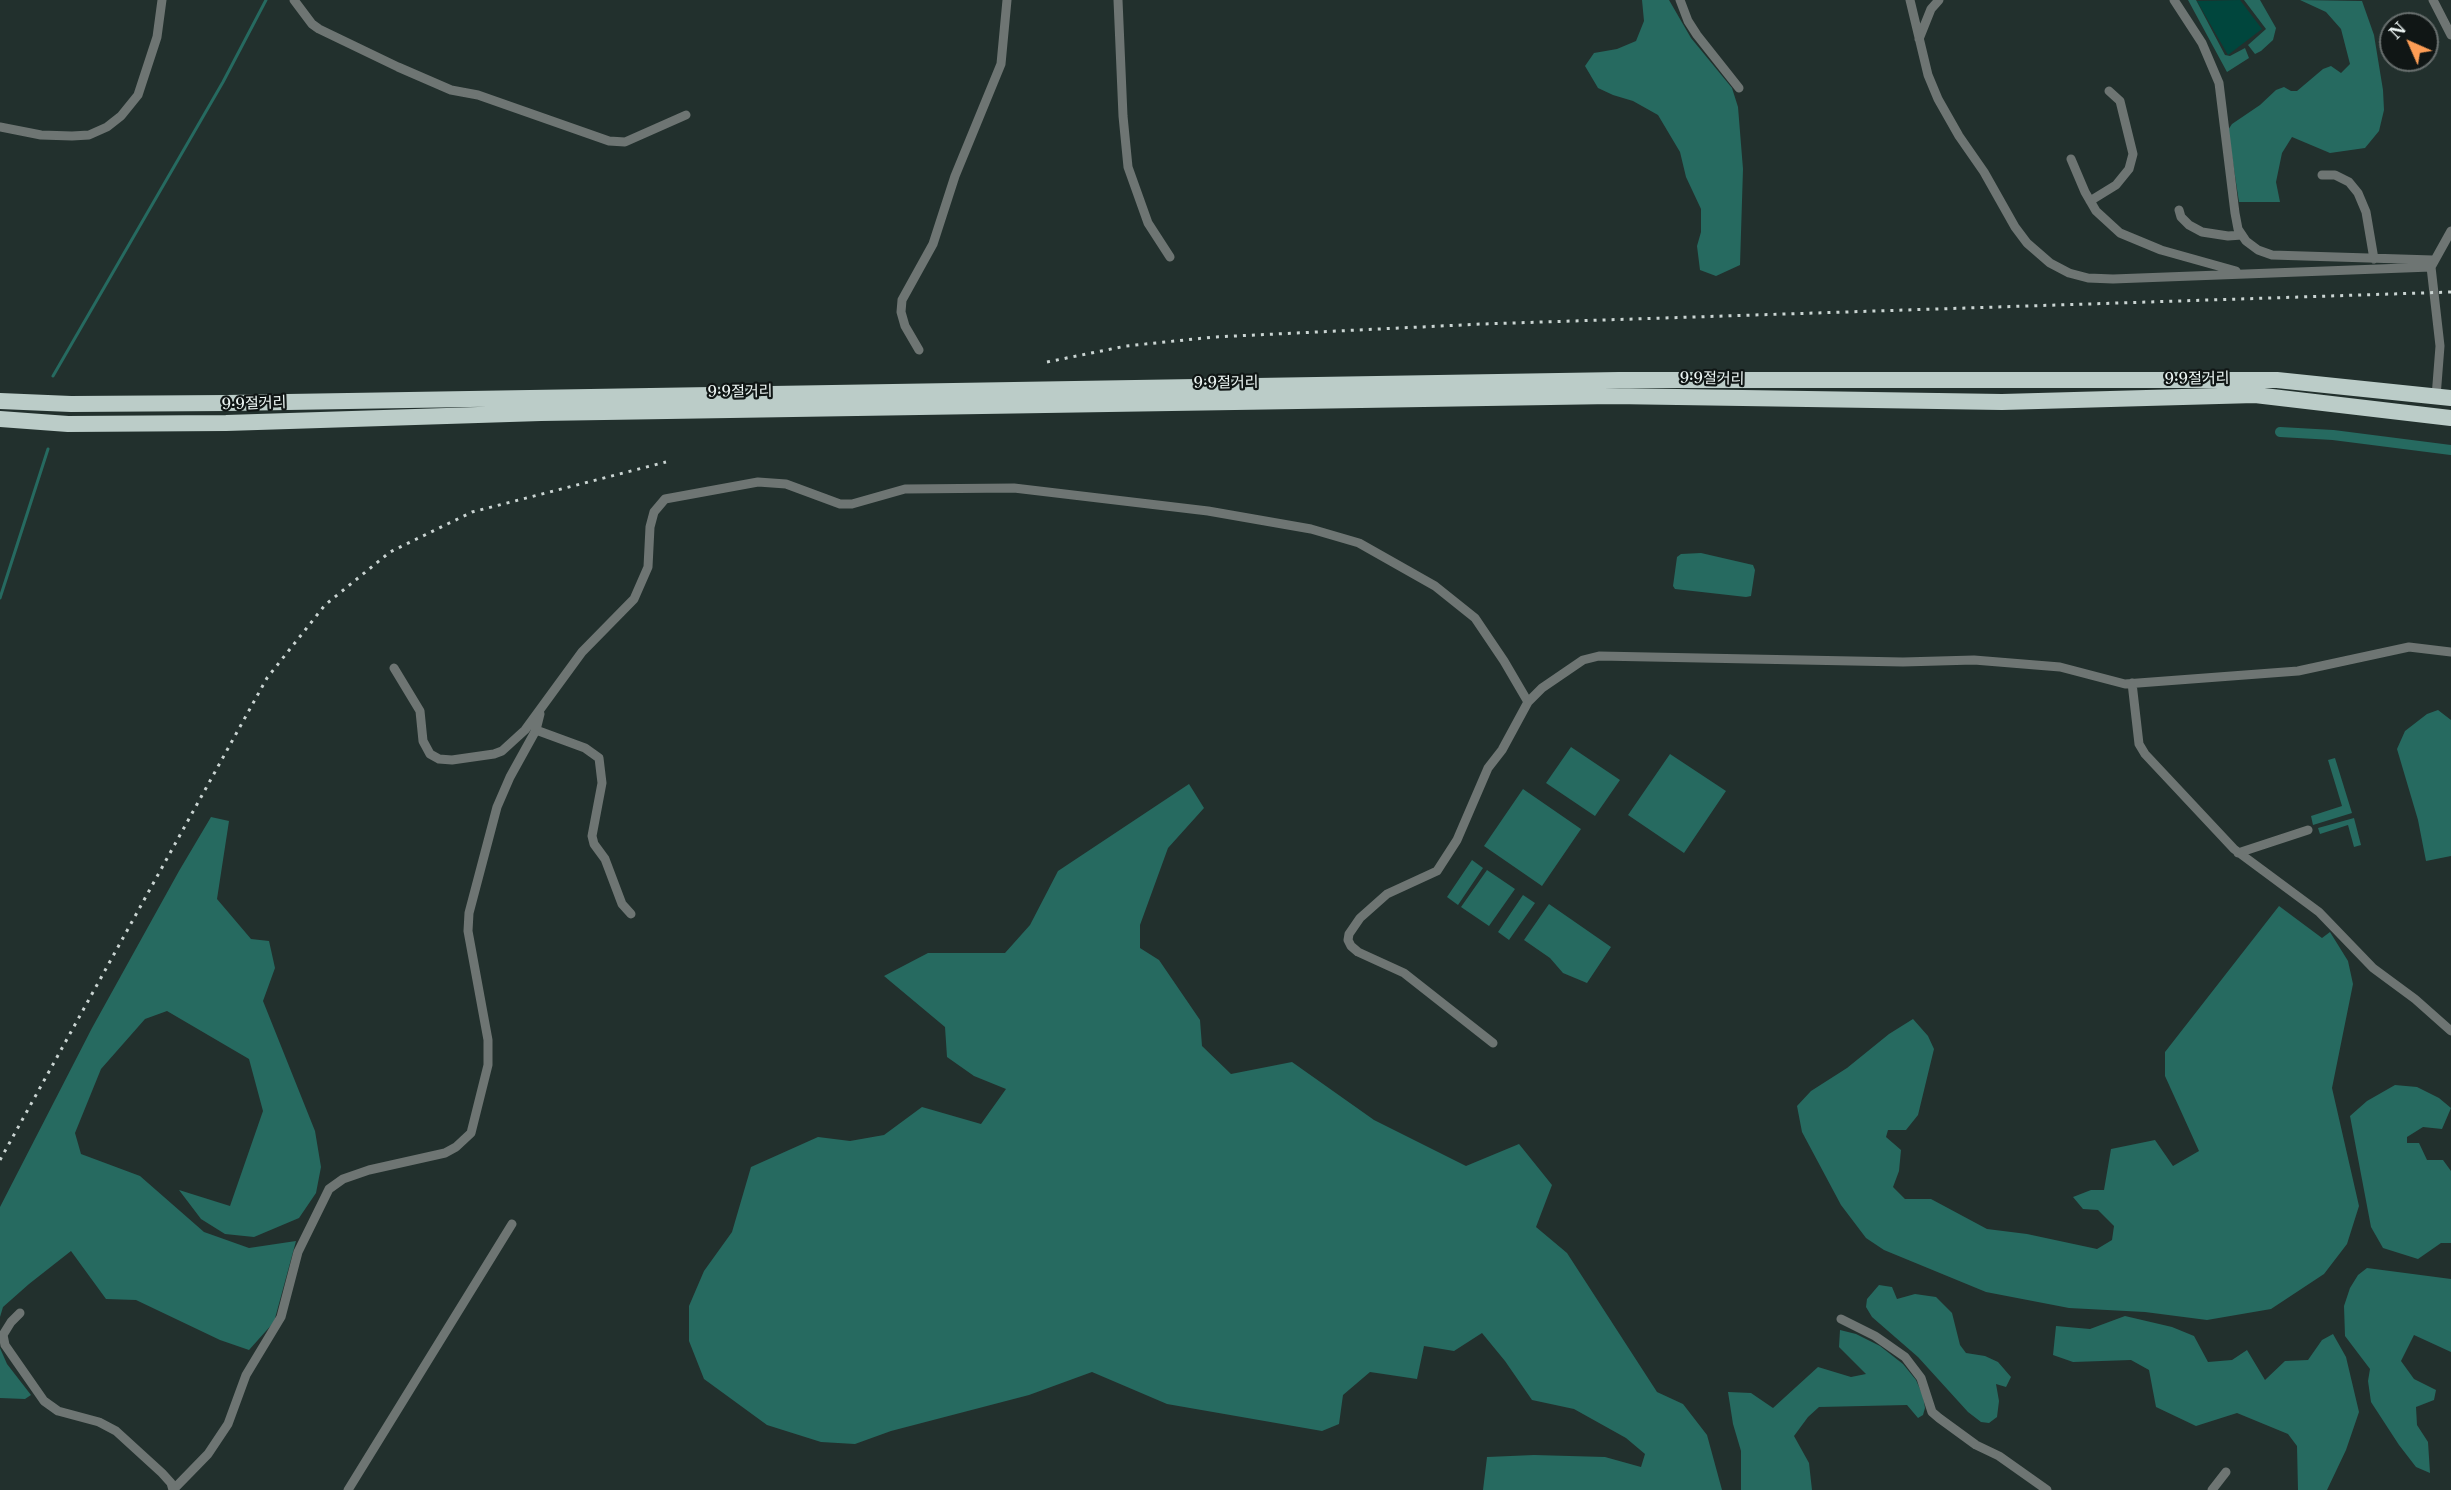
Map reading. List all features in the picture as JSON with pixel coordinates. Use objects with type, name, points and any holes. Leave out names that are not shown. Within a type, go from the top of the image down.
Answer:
[{"type":"highway","name":"9·9절거리","points":[[0,400],[71,404],[238,403],[1619,380],[2277,380],[2443,398]]},
{"type":"highway","name":"9·9절거리","points":[[0,419],[68,424],[226,423],[541,413],[1613,396],[2002,402],[2255,395],[2451,418]]},
{"type":"street","points":[[0,127],[41,135],[89,135],[106,127],[121,116],[138,95],[157,37],[162,0]]},
{"type":"street","points":[[294,0],[312,24],[319,29],[398,67],[451,90],[478,95],[609,141],[625,142],[686,115]]},
{"type":"street","points":[[919,350],[905,326],[901,312],[902,300],[933,244],[955,176],[1001,64],[1007,0]]},
{"type":"street","points":[[1118,0],[1123,116],[1128,167],[1148,223],[1170,257]]},
{"type":"street","points":[[1680,0],[1688,21],[1697,35],[1739,88]]},
{"type":"street","points":[[1910,0],[1928,75],[1938,99],[1959,136],[1984,172],[2015,228],[2027,243],[2050,263],[2069,273],[2088,278],[2244,273],[2432,263]]},
{"type":"street","points":[[1919,39],[1931,9],[1939,0]]},
{"type":"street","points":[[2174,0],[2202,43],[2219,83],[2235,213],[2238,229],[2242,235],[2258,250],[2272,255],[2432,263]]},
{"type":"street","points":[[2433,0],[2451,35]]},
{"type":"street","points":[[2090,201],[2116,185],[2129,169],[2133,154],[2120,101],[2109,91]]},
{"type":"street","points":[[2071,159],[2090,201],[2104,220],[2120,233],[2161,250],[2244,273]]},
{"type":"street","points":[[2322,175],[2335,175],[2349,182],[2358,193],[2366,212],[2374,259]]},
{"type":"street","points":[[2179,210],[2181,217],[2189,225],[2202,232],[2228,236],[2242,235]]},
{"type":"street","points":[[2443,398],[2432,263],[2451,231]]},
{"type":"street","points":[[2440,346],[2451,345]]},
{"type":"street","points":[[394,668],[420,711],[426,750],[430,754],[439,759],[452,760],[502,751],[525,730],[582,652],[638,592],[648,567],[650,527],[658,505],[665,499],[690,492],[758,482],[786,484],[840,504],[852,504],[905,489],[1014,488],[1208,511],[1320,532],[1359,543],[1435,586],[1475,618],[1528,702]]},
{"type":"street","points":[[1493,1043],[1413,979],[1358,952],[1348,940],[1360,918],[1387,894],[1437,871],[1446,861],[1488,768],[1502,750],[1528,702],[1542,688],[1583,660],[1599,656],[1903,662],[1974,660],[2060,667],[2095,677],[2132,683],[2298,670],[2409,647],[2451,652]]},
{"type":"street","points":[[2132,683],[2139,744],[2145,754],[2238,853],[2319,912],[2373,968],[2415,999],[2451,1031]]},
{"type":"street","points":[[172,1490],[208,1454],[228,1425],[239,1400],[246,1375],[281,1317],[298,1252],[329,1189],[343,1179],[369,1170],[445,1153],[456,1148],[471,1133],[488,1065],[488,1040],[468,931],[469,914],[497,807],[510,777],[536,730],[542,708]]},
{"type":"street","points":[[536,730],[585,748],[599,758],[602,783],[592,836],[594,844],[605,859],[622,904],[631,914]]},
{"type":"street","points":[[2238,853],[2308,830]]},
{"type":"street","points":[[348,1490],[512,1224]]},
{"type":"street","points":[[20,1313],[3,1335],[4,1345],[44,1401],[58,1411],[99,1422],[116,1431],[162,1473],[171,1484],[172,1490]]},
{"type":"street","points":[[1841,1319],[1875,1336],[1905,1357],[1921,1378],[1932,1412],[1939,1418],[1976,1445],[1999,1456],[2047,1490]]},
{"type":"street","points":[[2212,1490],[2226,1472]]},
{"type":"shaded area","points":[[1642,0],[1669,0],[1691,38],[1732,88],[1738,107],[1743,169],[1740,265],[1716,276],[1700,270],[1697,246],[1701,232],[1701,209],[1686,177],[1680,152],[1658,115],[1633,101],[1598,88],[1585,66],[1594,53],[1617,49],[1636,41],[1644,21]]},
{"type":"shaded area","points":[[2188,0],[2196,0],[2225,55],[2230,56],[2245,48],[2249,58],[2227,72]]},
{"type":"shaded area","points":[[2240,0],[2262,29],[2228,55],[2197,1]]},
{"type":"shaded area","points":[[2244,0],[2260,0],[2276,28],[2273,40],[2255,54],[2248,45],[2266,29]]},
{"type":"shaded area","points":[[2300,0],[2362,1],[2374,35],[2383,90],[2384,110],[2379,131],[2365,148],[2330,153],[2292,137],[2282,153],[2276,182],[2280,202],[2239,202],[2228,130],[2232,124],[2260,105],[2276,90],[2284,87],[2297,91],[2323,69],[2331,66],[2341,73],[2350,64],[2341,29],[2326,12]]},
{"type":"shaded area","points":[[1701,553],[1753,565],[1755,570],[1751,596],[1675,589],[1673,586],[1677,557],[1681,554]]},
{"type":"shaded area","points":[[2438,710],[2451,720],[2451,856],[2426,861],[2418,820],[2397,749],[2405,731],[2427,714]]},
{"type":"shaded area","points":[[1571,747],[1620,780],[1595,816],[1546,783]]},
{"type":"shaded area","points":[[1670,754],[1726,791],[1684,853],[1628,815]]},
{"type":"shaded area","points":[[2335,758],[2352,813],[2313,825],[2311,816],[2342,806],[2328,760]]},
{"type":"shaded area","points":[[1189,784],[1204,808],[1168,848],[1140,925],[1140,948],[1159,960],[1200,1020],[1202,1046],[1231,1074],[1292,1062],[1374,1120],[1466,1166],[1519,1144],[1552,1185],[1536,1227],[1567,1253],[1657,1392],[1683,1404],[1707,1435],[1722,1490],[1483,1490],[1487,1457],[1534,1455],[1605,1457],[1641,1467],[1645,1454],[1626,1438],[1574,1409],[1532,1400],[1482,1333],[1454,1351],[1424,1346],[1417,1379],[1370,1372],[1343,1395],[1339,1424],[1322,1431],[1167,1404],[1092,1372],[1029,1395],[891,1431],[855,1444],[821,1442],[767,1425],[704,1379],[689,1341],[689,1306],[704,1271],[732,1232],[751,1167],[818,1137],[850,1141],[884,1135],[922,1107],[981,1124],[1006,1089],[974,1076],[947,1057],[945,1027],[884,976],[928,953],[1005,953],[1030,925],[1058,871]]},
{"type":"shaded area","points":[[1523,789],[1581,829],[1542,886],[1484,846]]},
{"type":"shaded area","points":[[211,817],[229,821],[217,899],[251,939],[269,941],[275,968],[263,1001],[315,1131],[321,1167],[316,1193],[299,1218],[254,1237],[225,1234],[201,1219],[179,1190],[230,1206],[263,1111],[249,1059],[167,1011],[145,1019],[101,1069],[75,1133],[81,1154],[140,1176],[204,1232],[249,1248],[296,1241],[274,1322],[249,1350],[220,1340],[136,1300],[106,1299],[71,1251],[3,1307],[0,1317],[0,1207],[92,1028]]},
{"type":"shaded area","points":[[2354,818],[2361,845],[2354,847],[2348,825],[2320,834],[2318,828]]},
{"type":"shaded area","points":[[1472,860],[1483,868],[1458,905],[1447,897]]},
{"type":"shaded area","points":[[1487,870],[1515,889],[1489,926],[1461,907]]},
{"type":"shaded area","points":[[1523,895],[1535,903],[1509,940],[1498,932]]},
{"type":"shaded area","points":[[1549,904],[1611,947],[1587,983],[1563,973],[1550,958],[1524,940]]},
{"type":"shaded area","points":[[2279,906],[2322,938],[2330,932],[2348,961],[2353,984],[2332,1088],[2359,1206],[2347,1244],[2324,1274],[2271,1309],[2207,1320],[2145,1312],[2069,1308],[1986,1292],[1884,1250],[1866,1238],[1841,1205],[1802,1132],[1797,1106],[1811,1091],[1847,1068],[1889,1034],[1913,1019],[1928,1036],[1934,1049],[1918,1115],[1906,1130],[1888,1130],[1886,1137],[1901,1150],[1899,1171],[1893,1187],[1905,1199],[1931,1199],[1987,1229],[2027,1234],[2097,1249],[2112,1240],[2114,1226],[2098,1210],[2083,1209],[2073,1197],[2091,1190],[2104,1190],[2111,1149],[2155,1140],[2173,1166],[2199,1151],[2165,1076],[2165,1052]]},
{"type":"shaded area","points":[[2395,1085],[2417,1087],[2439,1098],[2451,1108],[2442,1129],[2423,1127],[2407,1137],[2407,1143],[2419,1143],[2427,1160],[2443,1160],[2451,1171],[2451,1243],[2441,1243],[2418,1259],[2383,1248],[2371,1227],[2350,1116],[2367,1101]]},
{"type":"shaded area","points":[[2367,1268],[2451,1279],[2451,1352],[2414,1335],[2401,1361],[2414,1379],[2436,1390],[2434,1400],[2416,1407],[2417,1425],[2428,1442],[2430,1473],[2416,1467],[2371,1402],[2368,1381],[2370,1369],[2345,1336],[2344,1306],[2350,1288],[2358,1275]]},
{"type":"shaded area","points":[[1879,1285],[1892,1287],[1897,1299],[1915,1294],[1936,1297],[1952,1313],[1960,1345],[1966,1353],[1985,1356],[1998,1362],[2011,1377],[2006,1387],[1996,1384],[1999,1401],[1997,1417],[1989,1423],[1981,1422],[1968,1412],[1918,1357],[1872,1317],[1866,1307],[1867,1299]]},
{"type":"shaded area","points":[[2125,1316],[2172,1327],[2194,1336],[2208,1362],[2232,1360],[2247,1350],[2265,1380],[2285,1361],[2308,1360],[2322,1340],[2333,1334],[2346,1357],[2359,1412],[2346,1450],[2327,1490],[2298,1490],[2297,1446],[2288,1434],[2237,1413],[2196,1426],[2156,1407],[2149,1370],[2131,1360],[2073,1362],[2053,1355],[2056,1326],[2090,1329]]},
{"type":"shaded area","points":[[1840,1330],[1856,1334],[1880,1346],[1903,1364],[1916,1380],[1923,1396],[1925,1408],[1923,1415],[1918,1418],[1907,1405],[1819,1407],[1808,1417],[1794,1436],[1809,1463],[1812,1490],[1741,1490],[1741,1451],[1733,1424],[1728,1392],[1751,1393],[1773,1408],[1818,1367],[1851,1377],[1866,1374],[1839,1347]]},
{"type":"shaded area","points":[[0,1348],[7,1364],[31,1395],[25,1399],[0,1398]]},
{"type":"waterway","points":[[53,376],[223,82],[266,0]]},
{"type":"waterway","points":[[2280,432],[2333,435],[2451,450]]},
{"type":"waterway","points":[[0,598],[48,449]]},
{"type":"railway","points":[[1047,362],[1126,346],[1214,337],[1482,324],[2451,292]]},
{"type":"railway","points":[[0,1160],[267,678],[325,605],[390,552],[472,512],[666,462]]}]
